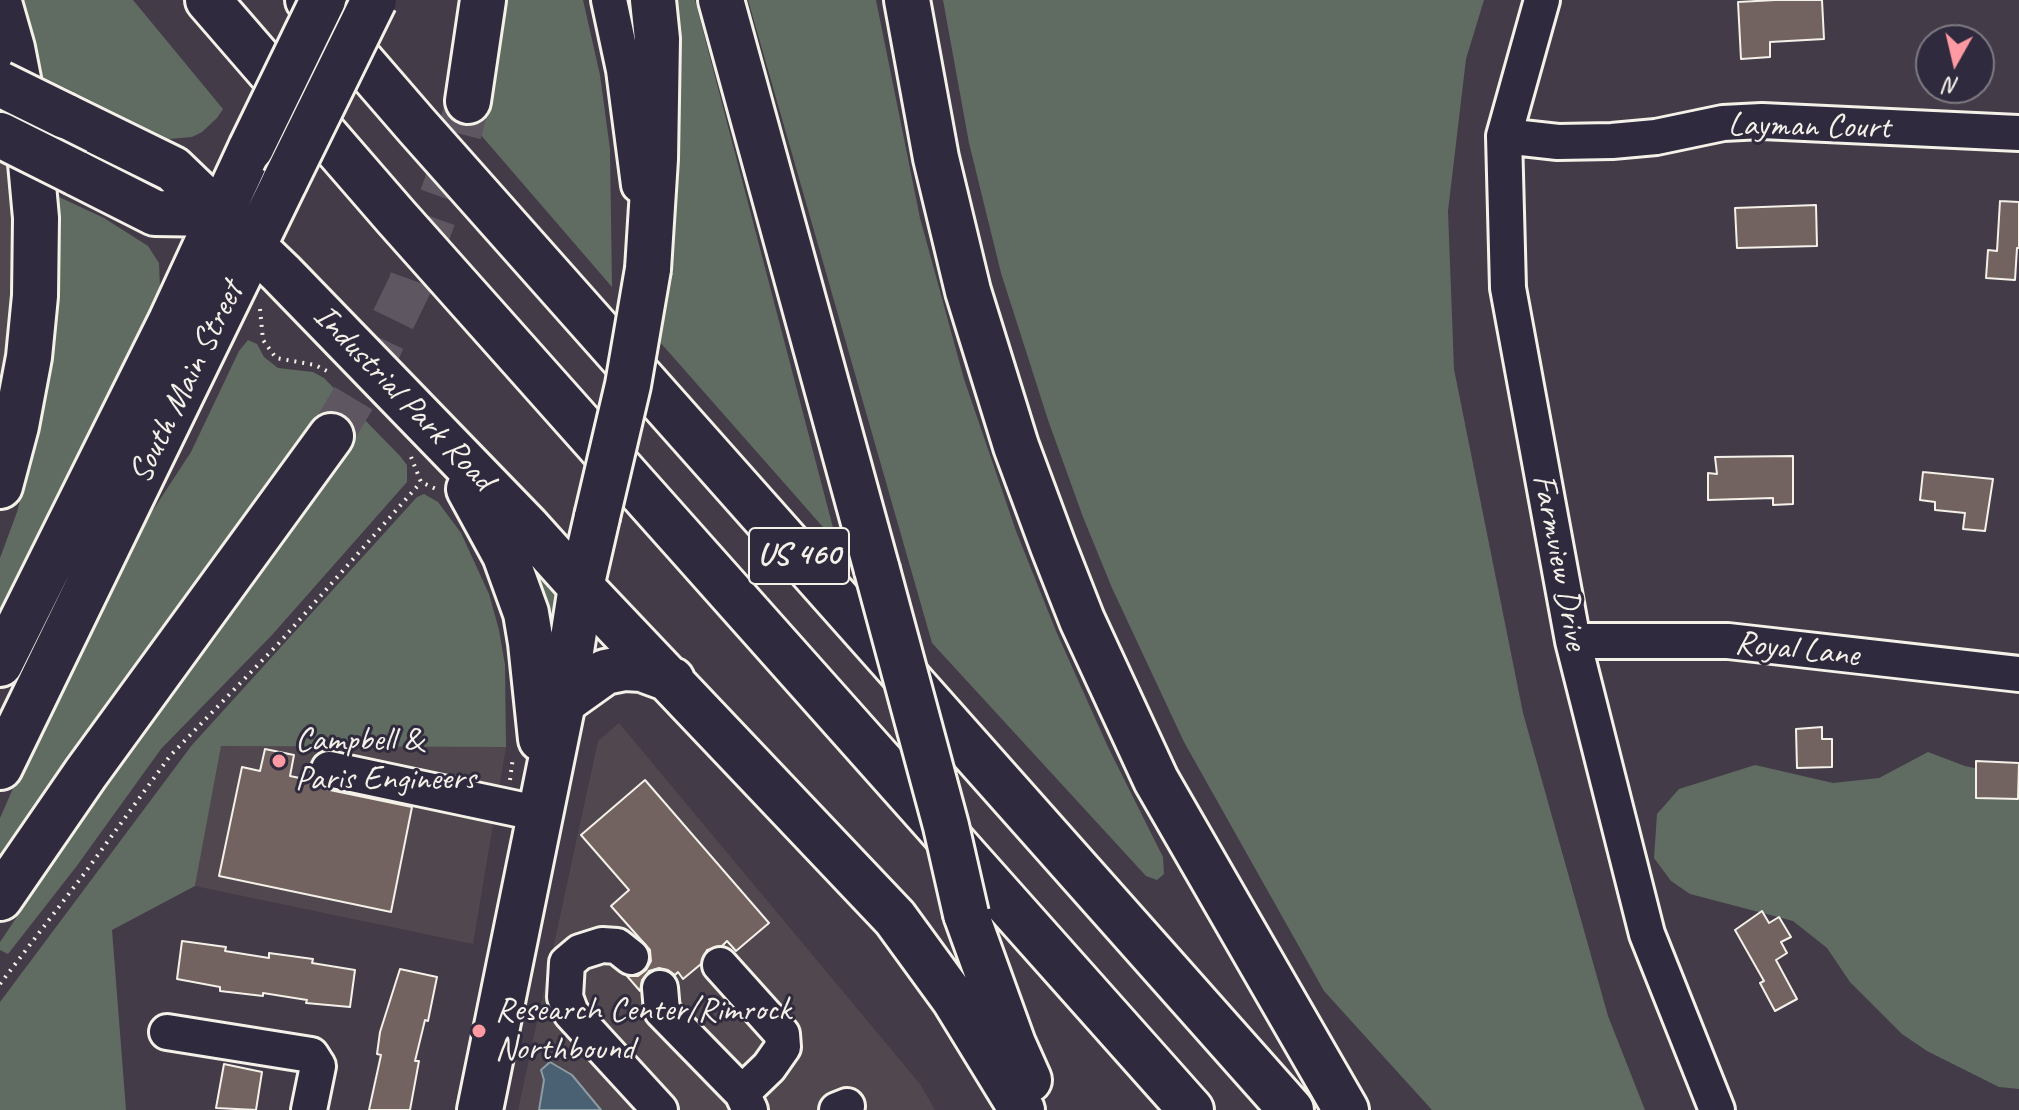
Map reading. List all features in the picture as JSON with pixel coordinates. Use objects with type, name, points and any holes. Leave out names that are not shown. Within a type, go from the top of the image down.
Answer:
[{"type":"main road","name":"US 460","points":[[208,0],[406,229],[1191,1110]]},
{"type":"main road","name":"US 460","points":[[308,0],[1291,1110]]},
{"type":"main road","name":"South Main Street","points":[[0,664],[171,321],[323,0]]},
{"type":"main road","name":"South Main Street","points":[[0,767],[374,0]]},
{"type":"main road","points":[[468,101],[483,0]]},
{"type":"main road","points":[[480,1110],[563,702],[581,587],[621,416],[648,269],[655,159],[657,39],[653,0]]},
{"type":"main road","points":[[721,0],[946,826],[966,914],[1013,1044],[1041,1110]]},
{"type":"main road","points":[[907,0],[936,158],[968,291],[1016,446],[1058,561],[1134,734],[1180,824],[1346,1110]]},
{"type":"main road","points":[[0,6],[12,48],[28,130],[36,218],[35,296],[29,357],[16,426],[0,486]]},
{"type":"main road","name":"Industrial Park Road","points":[[0,84],[173,169],[254,246],[420,440],[581,587],[895,918],[954,999],[1022,1110]]},
{"type":"main road","points":[[0,135],[155,213],[220,214]]},
{"type":"main road","points":[[0,898],[86,773],[331,436]]},
{"type":"main road","points":[[420,440],[495,534],[518,588],[531,643],[544,800]]},
{"type":"main road","points":[[563,702],[605,672],[642,669],[672,680]]},
{"type":"street","points":[[609,0],[624,70],[648,269]]},
{"type":"street","name":"Farmview Drive","points":[[1542,0],[1504,136],[1508,288],[1573,641],[1647,934],[1717,1110]]},
{"type":"street","name":"Layman Court","points":[[1504,136],[1558,142],[1612,141],[1656,137],[1723,123],[1762,121],[2019,133]]},
{"type":"street","name":"Royal Lane","points":[[1573,641],[1728,641],[2019,674]]},
{"type":"street","points":[[329,769],[544,800]]},
{"type":"street","points":[[631,957],[617,946],[602,945],[580,952],[567,963],[565,997],[571,1013],[660,1110]]},
{"type":"street","points":[[660,988],[662,1011],[746,1102],[783,1047],[782,1034],[720,965]]},
{"type":"street","points":[[167,1032],[311,1055],[318,1066],[309,1110]]},
{"type":"path","points":[[263,340],[270,353],[280,361],[315,365],[335,378]]},
{"type":"path","points":[[0,984],[170,756],[280,642],[421,482],[420,440]]},
{"type":"shaded area","points":[[0,155],[14,163],[14,327],[0,408]]},
{"type":"shaded area","points":[[619,723],[920,1084],[935,1110],[518,1110],[598,741]]},
{"type":"shaded area","points":[[221,745],[506,747],[473,944],[195,886]]},
{"type":"green space","points":[[24,0],[133,0],[223,109],[202,132],[192,137],[169,139],[43,77]]},
{"type":"green space","points":[[505,0],[583,0],[600,75],[610,149],[612,287],[480,134],[489,105]]},
{"type":"green space","points":[[677,0],[695,0],[837,543],[659,341],[671,271],[679,160],[680,38]]},
{"type":"green space","points":[[748,0],[876,0],[920,218],[964,379],[1016,531],[1056,631],[1108,747],[1163,857],[1164,874],[1157,880],[1146,876],[932,643]]},
{"type":"green space","points":[[943,0],[1484,0],[1466,59],[1448,211],[1454,369],[1523,713],[1608,1016],[1645,1110],[1432,1110],[1324,991],[1184,742],[1112,588],[1083,517],[1001,273],[969,143]]},
{"type":"green space","points":[[57,196],[104,218],[148,246],[159,263],[160,288],[0,621],[0,558],[17,512],[52,360],[58,297]]},
{"type":"green space","points":[[248,340],[257,344],[264,357],[278,368],[313,372],[324,378],[400,456],[407,465],[407,482],[272,635],[161,749],[76,867],[8,954],[0,950],[0,942],[104,787],[353,445],[316,418],[66,760],[0,866],[0,818],[43,720],[129,547],[191,452],[239,351]]},
{"type":"green space","points":[[424,494],[438,502],[461,533],[489,594],[505,665],[506,747],[221,746],[195,886],[112,930],[126,1110],[0,1110],[0,1002],[192,745],[417,497]]},
{"type":"green space","points":[[503,530],[558,588],[564,608],[546,705]]},
{"type":"green space","points":[[1928,752],[1965,766],[2019,778],[2019,1089],[1999,1087],[1927,1051],[1902,1034],[1850,982],[1827,948],[1793,921],[1690,894],[1671,881],[1654,858],[1657,814],[1679,789],[1755,765],[1833,783],[1879,778]]},
{"type":"water","points":[[550,1062],[572,1075],[601,1110],[539,1110],[544,1080],[541,1070]]},
{"type":"building","points":[[1822,0],[1824,39],[1770,42],[1770,57],[1741,59],[1738,2]]},
{"type":"building","points":[[2000,201],[2019,202],[2015,280],[1986,278],[1988,250],[1997,251]]},
{"type":"building","points":[[1816,205],[1817,246],[1737,248],[1735,208]]},
{"type":"building","points":[[1793,456],[1793,504],[1773,505],[1773,498],[1708,500],[1708,473],[1717,474],[1715,457]]},
{"type":"building","points":[[1923,472],[1993,479],[1985,531],[1963,529],[1965,513],[1935,510],[1935,502],[1920,500]]},
{"type":"building","points":[[1822,727],[1822,739],[1832,739],[1832,767],[1797,768],[1796,729]]},
{"type":"building","points":[[265,749],[294,755],[290,776],[314,781],[325,789],[412,807],[391,912],[219,876],[242,767],[260,771]]},
{"type":"building","points":[[1976,761],[2019,763],[2018,799],[1976,798]]},
{"type":"building","points":[[645,780],[769,923],[736,951],[727,941],[722,946],[707,950],[701,964],[683,979],[678,972],[675,975],[659,968],[649,971],[642,980],[640,991],[627,976],[638,976],[646,970],[651,961],[650,950],[611,906],[629,890],[581,835]]},
{"type":"building","points":[[1762,911],[1769,923],[1779,917],[1791,937],[1781,942],[1787,953],[1776,960],[1797,999],[1775,1011],[1760,983],[1764,981],[1735,930]]},
{"type":"building","points":[[182,941],[226,947],[225,951],[269,958],[269,953],[313,959],[312,963],[355,970],[350,1007],[306,1003],[307,1000],[263,993],[263,996],[220,991],[220,987],[177,979]]},
{"type":"building","points":[[400,969],[437,977],[428,1021],[425,1020],[415,1061],[419,1061],[410,1110],[369,1110],[381,1055],[377,1054],[380,1032]]},
{"type":"building","points":[[224,1064],[262,1072],[256,1110],[216,1108]]},
{"type":"tunnel","points":[[331,436],[362,384],[409,287],[446,184],[468,101]]},
{"type":"place","name":"Campbell & Paris Engineers","points":[[279,761]]},
{"type":"place","name":"Research Center/Rimrock Northbound","points":[[479,1031]]}]
